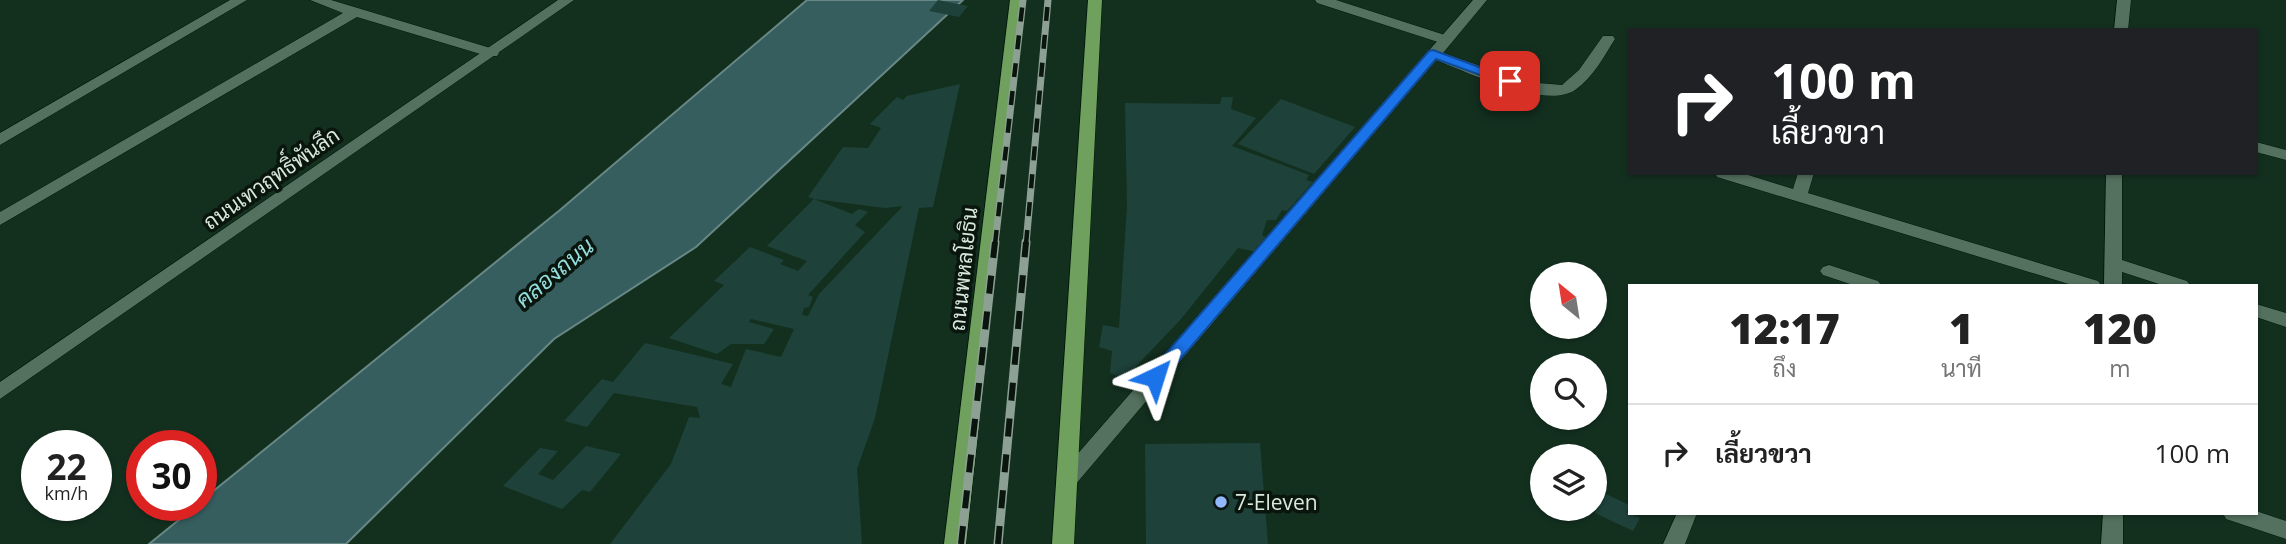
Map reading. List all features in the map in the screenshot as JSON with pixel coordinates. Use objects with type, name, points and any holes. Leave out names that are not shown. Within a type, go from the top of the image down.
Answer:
[{"type":"main road","name":"ถนนพหลโยธิน","points":[[955,544],[1017,0]]},
{"type":"main road","points":[[1063,544],[1095,6]]},
{"type":"street","points":[[0,140],[240,0]]},
{"type":"street","name":"ถนนเทวฤทธิ์พันลึก","points":[[0,392],[568,0]]},
{"type":"street","points":[[1322,0],[1446,40]]},
{"type":"street","points":[[1068,479],[1480,0]]},
{"type":"street","points":[[2121,28],[2124,0]]},
{"type":"street","points":[[327,1],[492,53]]},
{"type":"street","points":[[0,219],[355,12]]},
{"type":"street","points":[[1433,54],[1535,90],[1564,90],[1580,79],[1608,39]]},
{"type":"street","points":[[2258,148],[2286,155]]},
{"type":"street","points":[[1730,175],[2089,284]]},
{"type":"street","points":[[1799,196],[1805,175]]},
{"type":"street","points":[[2113,284],[2114,175]]},
{"type":"street","points":[[2113,263],[2178,284]]},
{"type":"street","points":[[1829,271],[1869,284]]},
{"type":"street","points":[[2258,311],[2286,320]]},
{"type":"street","points":[[1674,544],[1685,515]]},
{"type":"street","points":[[2112,544],[2113,515]]},
{"type":"street","points":[[2239,515],[2286,530]]},
{"type":"water","name":"คลองถนน","points":[[807,0],[963,0],[696,247],[554,339],[346,544],[149,544],[177,521],[217,521],[217,488],[560,210]]},
{"type":"building","points":[[938,0],[968,6],[959,17],[929,11]]},
{"type":"building","points":[[960,84],[933,207],[919,208],[875,418],[857,469],[862,544],[610,544],[671,464],[689,417],[700,418],[697,407],[614,393],[587,427],[564,421],[602,379],[613,382],[645,343],[733,364],[721,384],[731,387],[746,349],[781,357],[794,329],[751,319],[749,322],[774,329],[764,344],[731,344],[717,354],[669,338],[724,285],[714,281],[750,247],[784,260],[780,264],[798,271],[807,261],[767,246],[814,199],[808,197],[843,147],[868,148],[881,128],[870,124],[897,97],[903,100],[907,96]],"holes":[[[814,199],[885,208],[903,206],[819,294],[808,316],[802,315],[813,297],[808,295],[865,232],[855,225],[868,212],[859,209],[852,214]]]},
{"type":"building","points":[[1222,97],[1233,97],[1231,109],[1256,118],[1232,146],[1309,175],[1306,180],[1313,182],[1287,211],[1282,210],[1276,220],[1267,220],[1262,235],[1269,239],[1257,252],[1238,248],[1181,319],[1124,379],[1110,373],[1112,351],[1099,347],[1103,325],[1119,328],[1127,206],[1125,103],[1220,104]]},
{"type":"building","points":[[1281,99],[1355,127],[1314,174],[1238,144]]},
{"type":"building","points":[[1260,443],[1268,544],[1146,544],[1145,444]]},
{"type":"building","points":[[586,446],[621,454],[590,492],[582,490],[562,509],[503,486],[540,448],[558,451],[538,474],[553,480]]},
{"type":"building","points":[[1607,494],[1628,505],[1628,515],[1640,518],[1633,531],[1607,519]]},
{"type":"railway","points":[[995,244],[1023,0]]},
{"type":"railway","points":[[1026,244],[1048,0]]},
{"type":"railway","points":[[961,544],[995,242]]},
{"type":"railway","points":[[998,544],[1026,242]]},
{"type":"place","name":"7-Eleven","points":[[1221,502]]},
{"type":"route","points":[[1155,377],[1433,54],[1510,81]]}]
